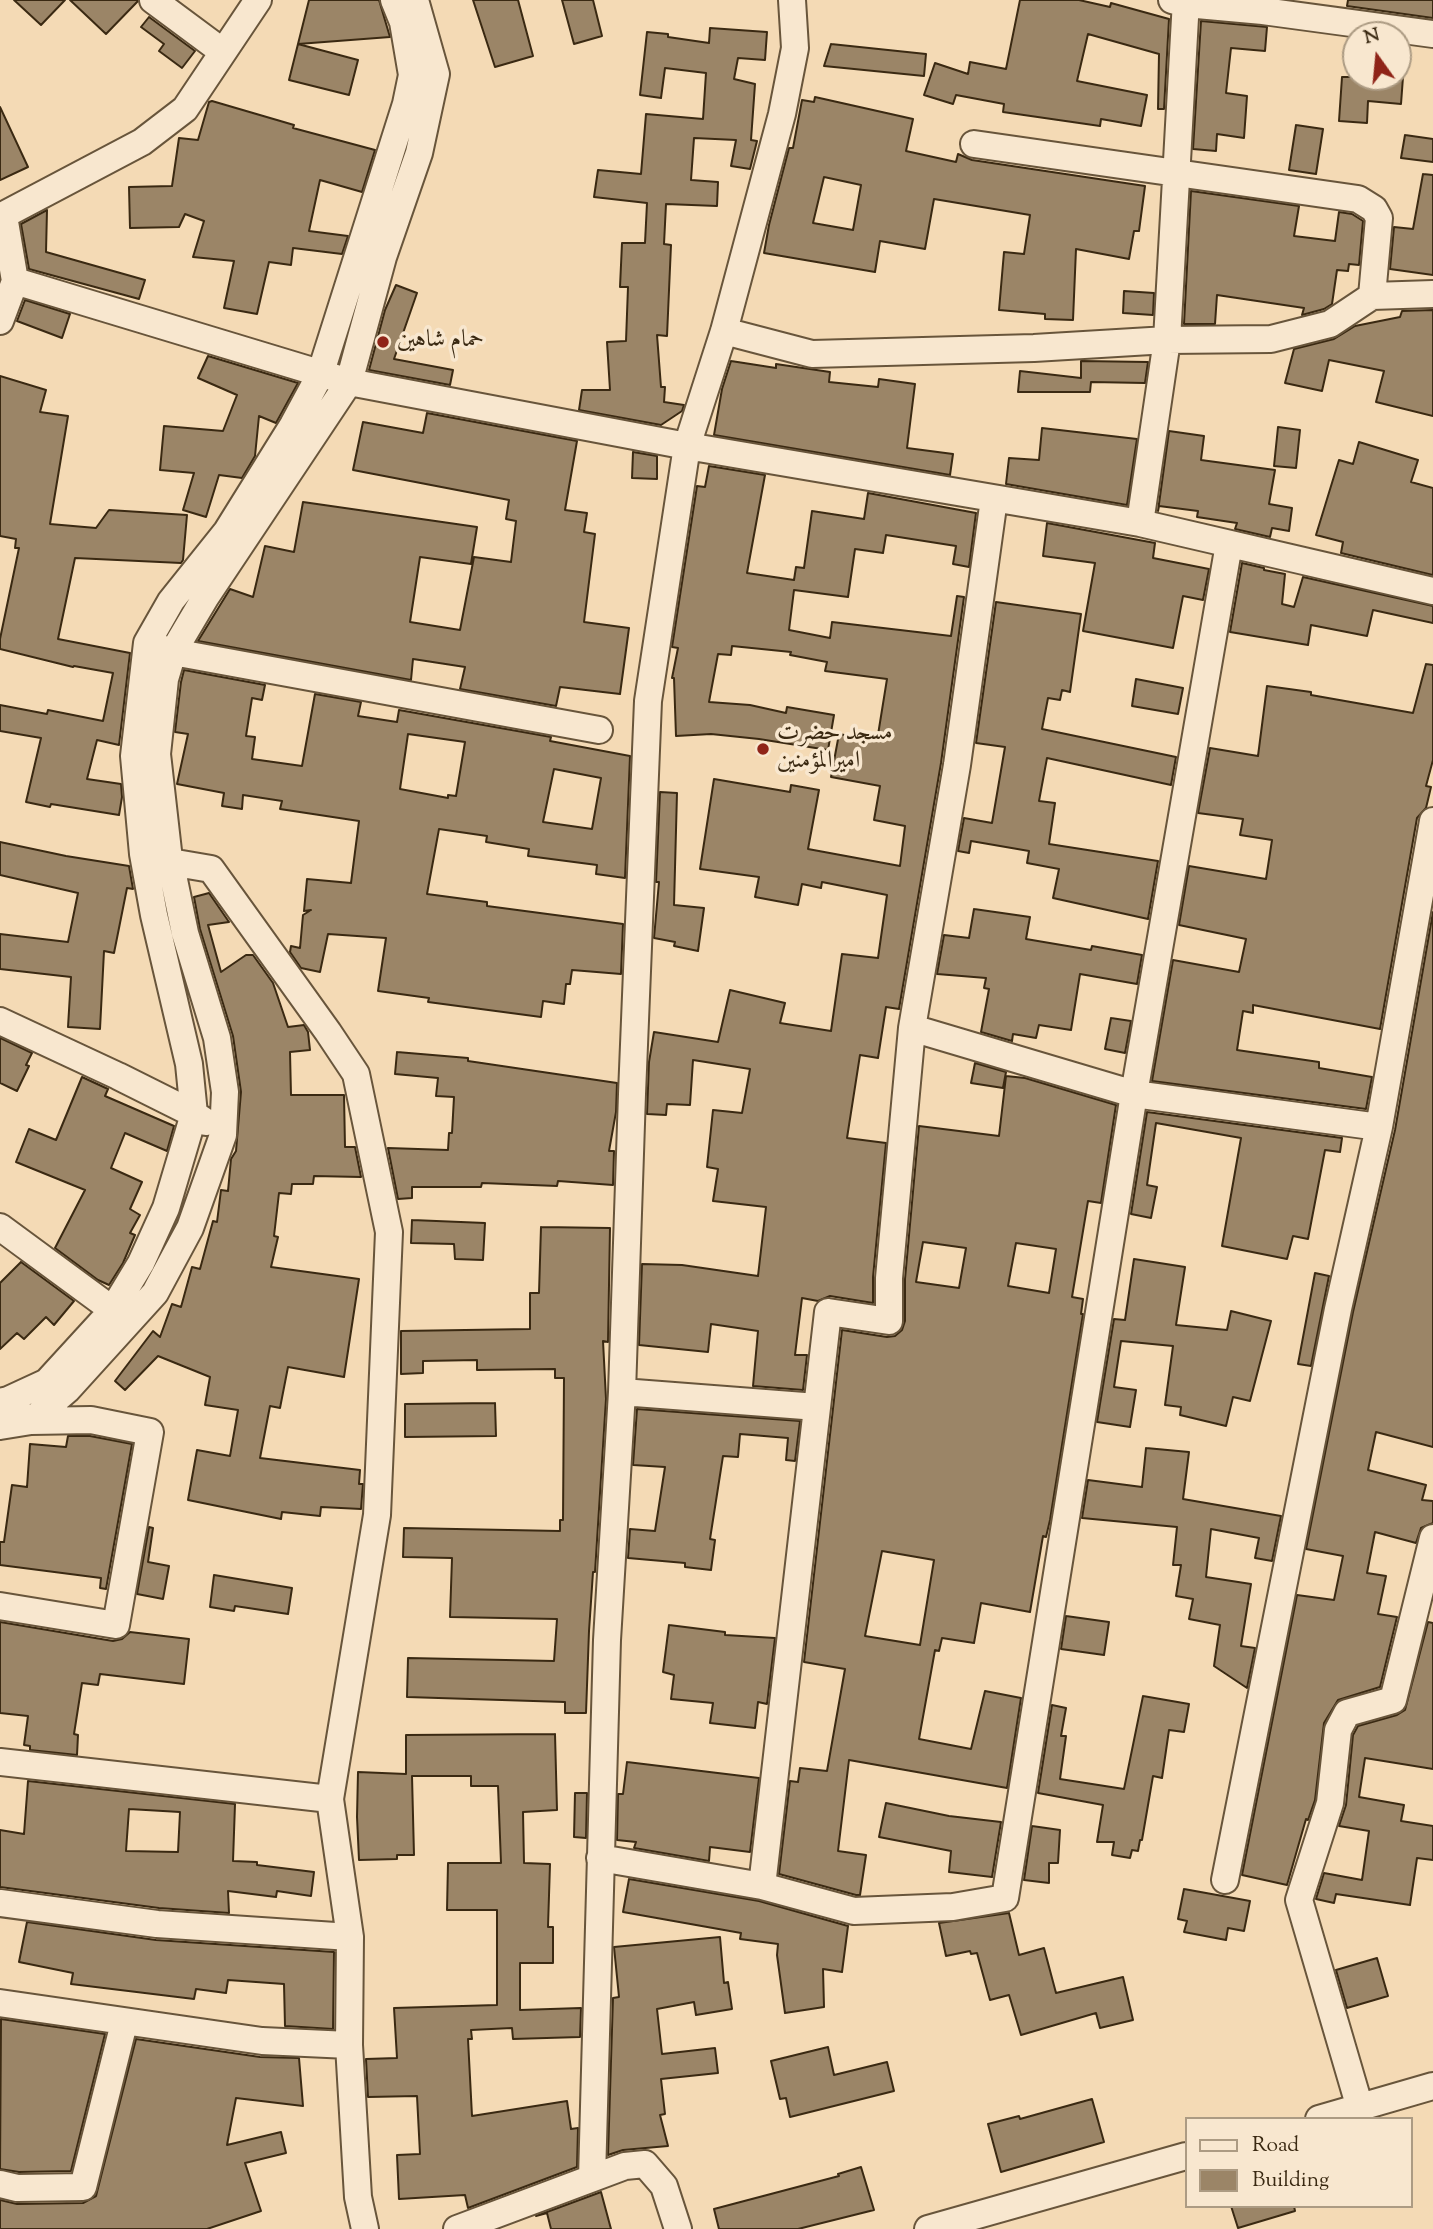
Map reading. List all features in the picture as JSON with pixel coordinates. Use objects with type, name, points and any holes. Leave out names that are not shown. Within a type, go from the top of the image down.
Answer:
[{"type":"street","points":[[153,0],[223,52]]},
{"type":"street","points":[[0,321],[15,281],[2,217],[142,142],[185,109],[258,0]]},
{"type":"street","points":[[31,1421],[67,1391],[121,1317],[141,1263],[166,1208],[194,1114],[189,1064],[154,915],[160,856],[157,754],[165,679],[173,652],[320,374],[406,104],[412,75],[403,22],[394,0]]},
{"type":"street","points":[[31,1421],[4,1401],[47,1382],[121,1317],[155,1293],[190,1228],[223,1135],[225,1093],[217,1038],[160,856],[134,756],[147,643],[171,601],[237,534],[349,382],[383,257],[419,153],[436,74],[415,0]]},
{"type":"street","points":[[592,2178],[607,1640],[622,1392],[648,701],[687,446],[724,331],[782,114],[795,48],[792,0]]},
{"type":"street","points":[[1140,523],[1167,340],[1178,174],[1182,1],[1433,33]]},
{"type":"street","points":[[974,144],[1358,200],[1374,209],[1379,218],[1372,296]]},
{"type":"street","points":[[15,281],[349,382],[687,446],[1140,523],[1433,591]]},
{"type":"street","points":[[724,331],[812,354],[1034,348],[1167,340],[1271,339],[1330,324],[1372,296],[1433,294]]},
{"type":"street","points":[[762,1886],[828,1312],[889,1321],[890,1278],[912,1028],[957,765],[993,499]]},
{"type":"street","points":[[600,1858],[762,1886],[855,1911],[953,1907],[1005,1898],[1134,1094],[1229,544]]},
{"type":"street","points":[[147,643],[173,652],[599,730]]},
{"type":"street","points":[[1225,1880],[1336,1322],[1379,1127],[1433,821]]},
{"type":"street","points":[[160,856],[211,869],[356,1074],[389,1232],[377,1515],[330,1799],[350,1937],[349,2045],[358,2197],[365,2229]]},
{"type":"street","points":[[0,1021],[194,1114],[223,1135]]},
{"type":"street","points":[[912,1028],[1134,1094],[1379,1127]]},
{"type":"street","points":[[0,1227],[121,1317]]},
{"type":"street","points":[[622,1392],[817,1407]]},
{"type":"street","points":[[0,1426],[31,1421],[91,1420],[150,1432],[116,1625],[0,1606]]},
{"type":"street","points":[[1360,2108],[1299,1900],[1330,1803],[1338,1730],[1347,1713],[1393,1700],[1433,1538]]},
{"type":"street","points":[[0,1762],[330,1799]]},
{"type":"street","points":[[0,1903],[157,1924],[350,1937]]},
{"type":"street","points":[[0,2003],[262,2041],[349,2045]]},
{"type":"street","points":[[0,2184],[17,2188],[83,2186],[124,2023]]},
{"type":"street","points":[[1326,2117],[1433,2086]]},
{"type":"street","points":[[928,2229],[1001,2218],[1184,2156]]},
{"type":"street","points":[[457,2229],[625,2166],[645,2164],[664,2186],[678,2229]]},
{"type":"building","points":[[14,0],[65,0],[41,25]]},
{"type":"building","points":[[70,0],[138,0],[138,1],[106,34]]},
{"type":"building","points":[[309,0],[379,0],[390,37],[298,44]]},
{"type":"building","points":[[473,0],[518,0],[533,56],[495,67]]},
{"type":"building","points":[[562,0],[593,0],[602,36],[574,44]]},
{"type":"building","points":[[1020,0],[1079,0],[1110,7],[1111,3],[1169,19],[1164,109],[1158,109],[1159,54],[1088,34],[1077,81],[1147,95],[1141,126],[1101,119],[1100,126],[1003,112],[1004,104],[956,95],[953,104],[924,95],[935,63],[968,74],[970,62],[1006,69]]},
{"type":"building","points":[[1348,0],[1433,0],[1433,18],[1347,6]]},
{"type":"building","points":[[149,17],[195,51],[182,68],[159,51],[164,44],[141,27]]},
{"type":"building","points":[[1201,21],[1267,27],[1265,51],[1231,48],[1226,93],[1247,96],[1244,138],[1217,134],[1216,151],[1193,149]]},
{"type":"building","points":[[710,28],[767,32],[765,60],[738,58],[734,79],[755,84],[751,140],[757,141],[750,169],[731,166],[736,140],[694,138],[691,180],[718,182],[717,206],[666,204],[664,244],[671,245],[667,336],[657,335],[661,387],[665,387],[664,402],[684,405],[682,411],[661,425],[579,410],[582,390],[610,390],[607,342],[626,341],[628,287],[620,287],[622,243],[645,243],[647,203],[594,197],[598,170],[641,174],[646,114],[703,119],[706,73],[665,68],[661,98],[640,95],[647,32],[709,43]]},
{"type":"building","points":[[298,44],[358,60],[349,95],[289,80]]},
{"type":"building","points":[[831,44],[926,54],[924,76],[824,66]]},
{"type":"building","points":[[1342,77],[1342,91],[1402,91],[1401,104],[1368,101],[1367,123],[1339,121]]},
{"type":"building","points":[[815,97],[913,119],[906,151],[956,162],[958,154],[972,160],[1145,186],[1139,231],[1134,231],[1129,259],[1076,249],[1073,320],[1045,319],[1045,314],[999,310],[1004,252],[1024,254],[1030,215],[934,199],[925,249],[880,241],[875,272],[764,253],[789,148],[793,148],[802,100],[814,102]],"holes":[[[824,177],[861,185],[853,230],[813,223]]]},
{"type":"building","points":[[209,102],[294,125],[293,128],[375,150],[362,192],[320,180],[309,231],[348,236],[342,254],[293,248],[291,265],[269,262],[257,314],[224,308],[234,261],[193,257],[204,221],[185,214],[179,227],[130,228],[129,187],[172,186],[179,138],[198,140]]},
{"type":"building","points":[[0,107],[28,167],[0,180]]},
{"type":"building","points":[[1296,125],[1323,129],[1316,174],[1289,170]]},
{"type":"building","points":[[1405,135],[1433,139],[1433,162],[1401,158]]},
{"type":"building","points":[[1423,174],[1433,175],[1433,275],[1390,269],[1394,227],[1413,229]]},
{"type":"building","points":[[1191,191],[1299,206],[1294,236],[1335,241],[1339,212],[1352,214],[1363,221],[1359,265],[1349,264],[1348,271],[1337,270],[1332,304],[1324,309],[1302,315],[1304,308],[1217,295],[1215,324],[1184,324]]},
{"type":"building","points":[[47,210],[46,252],[145,280],[139,299],[29,269],[21,224]]},
{"type":"building","points":[[396,285],[417,293],[394,359],[453,370],[450,385],[369,370],[385,310]]},
{"type":"building","points":[[1124,291],[1154,293],[1153,315],[1123,313]]},
{"type":"building","points":[[25,300],[70,314],[62,338],[17,321]]},
{"type":"building","points":[[1433,310],[1433,416],[1376,402],[1384,371],[1329,360],[1322,391],[1285,383],[1294,349],[1334,339],[1355,326],[1400,317],[1402,311]]},
{"type":"building","points":[[208,356],[298,383],[276,423],[259,416],[255,456],[242,478],[219,475],[206,517],[183,510],[194,473],[160,470],[164,426],[223,431],[237,395],[198,378]]},
{"type":"building","points":[[731,361],[830,372],[829,382],[878,387],[879,379],[915,384],[907,448],[953,454],[950,475],[714,435],[722,389]]},
{"type":"building","points":[[1081,361],[1148,362],[1145,383],[1091,382],[1090,392],[1018,392],[1020,371],[1081,378]]},
{"type":"building","points":[[0,376],[46,390],[40,412],[68,416],[50,524],[96,528],[109,510],[187,515],[181,563],[75,558],[58,639],[130,653],[119,745],[97,740],[87,779],[121,784],[119,815],[26,802],[41,738],[0,731],[0,705],[47,714],[48,710],[103,721],[113,673],[73,667],[0,649],[19,548],[15,548],[16,539],[0,536]]},
{"type":"building","points":[[427,413],[577,441],[565,510],[587,513],[584,532],[595,534],[584,622],[629,628],[620,694],[560,687],[556,706],[460,689],[465,667],[413,659],[411,680],[198,641],[230,589],[253,597],[265,546],[294,552],[303,502],[477,527],[471,564],[420,557],[410,622],[460,630],[474,557],[511,562],[516,521],[506,519],[509,500],[353,470],[363,422],[423,433]]},
{"type":"building","points":[[1278,427],[1300,430],[1296,468],[1274,466]]},
{"type":"building","points":[[1042,428],[1137,439],[1127,505],[1006,484],[1009,458],[1039,460]]},
{"type":"building","points":[[1169,431],[1204,436],[1201,460],[1275,470],[1269,504],[1292,508],[1289,531],[1272,528],[1270,537],[1235,529],[1237,523],[1197,517],[1198,511],[1159,506],[1158,511]]},
{"type":"building","points":[[1359,442],[1418,460],[1411,482],[1433,488],[1433,575],[1341,553],[1343,542],[1316,535],[1339,460],[1353,464]]},
{"type":"building","points":[[633,452],[657,456],[657,479],[632,478]]},
{"type":"building","points":[[709,466],[765,475],[747,573],[794,580],[796,567],[804,568],[812,511],[864,519],[868,493],[976,513],[969,567],[953,564],[956,546],[886,535],[883,553],[855,549],[848,597],[794,590],[789,630],[830,638],[832,622],[951,636],[957,596],[964,597],[941,763],[899,1009],[886,1007],[878,1058],[860,1055],[847,1138],[886,1143],[873,1277],[873,1303],[830,1296],[818,1301],[802,1298],[795,1355],[807,1355],[803,1390],[753,1386],[758,1331],[711,1324],[708,1352],[639,1345],[642,1264],[682,1265],[758,1276],[766,1207],[713,1201],[718,1169],[707,1167],[713,1110],[742,1113],[750,1069],[693,1060],[690,1105],[667,1104],[666,1115],[647,1114],[649,1062],[654,1032],[718,1042],[730,990],[785,1003],[780,1023],[831,1031],[842,954],[878,958],[887,895],[822,882],[821,888],[802,884],[798,905],[755,897],[759,877],[700,869],[714,779],[790,792],[791,785],[819,790],[808,849],[900,866],[905,826],[874,820],[880,786],[831,777],[839,734],[877,741],[887,679],[825,671],[827,662],[790,655],[791,652],[732,646],[731,655],[718,654],[709,702],[750,705],[786,713],[787,707],[834,715],[828,750],[711,734],[676,736],[672,678],[678,648],[672,647],[697,486],[705,487]]},
{"type":"building","points":[[1047,523],[1155,543],[1153,558],[1209,569],[1203,600],[1183,596],[1173,648],[1083,631],[1095,563],[1043,556]]},
{"type":"building","points":[[1242,563],[1285,574],[1282,604],[1294,607],[1303,577],[1433,606],[1433,623],[1373,610],[1367,636],[1311,625],[1308,645],[1230,632]]},
{"type":"building","points":[[996,602],[1081,614],[1070,692],[1062,690],[1060,700],[1048,698],[1042,729],[1176,757],[1171,785],[1047,758],[1039,801],[1055,803],[1049,844],[1158,861],[1148,919],[1053,898],[1059,869],[1027,863],[1029,851],[971,841],[969,853],[958,851],[964,818],[992,823],[1005,747],[976,743]]},
{"type":"building","points":[[1426,664],[1433,665],[1433,760],[1426,786],[1431,787],[1426,808],[1417,818],[1380,1029],[1253,1005],[1253,1013],[1243,1011],[1237,1050],[1319,1062],[1319,1068],[1372,1077],[1366,1109],[1152,1081],[1173,960],[1239,972],[1246,939],[1179,925],[1189,866],[1266,879],[1272,840],[1240,835],[1243,819],[1198,813],[1210,748],[1258,756],[1267,686],[1311,692],[1311,695],[1413,713]]},
{"type":"building","points":[[184,670],[265,685],[262,700],[252,698],[246,736],[255,737],[252,759],[302,766],[315,694],[361,702],[358,716],[397,722],[399,710],[551,737],[550,741],[630,756],[625,878],[596,874],[597,865],[528,856],[529,849],[486,842],[487,836],[439,829],[427,894],[487,902],[487,906],[623,924],[621,974],[572,970],[570,984],[566,984],[564,1004],[543,1001],[541,1017],[428,1002],[429,998],[378,991],[386,938],[328,934],[320,972],[301,968],[290,952],[291,946],[300,948],[303,915],[311,910],[304,911],[307,879],[351,883],[359,821],[280,809],[282,801],[243,795],[242,809],[222,806],[224,793],[177,784],[188,734],[175,732]],"holes":[[[408,734],[465,742],[456,796],[448,795],[448,798],[400,789]],[[554,769],[601,778],[592,829],[543,822]]]},
{"type":"building","points":[[1136,679],[1183,688],[1178,714],[1132,706]]},
{"type":"building","points":[[660,792],[677,793],[674,905],[704,908],[698,951],[674,946],[675,942],[654,938],[659,882],[656,882]]},
{"type":"building","points":[[0,842],[129,866],[133,889],[127,888],[114,953],[104,951],[100,1029],[68,1027],[71,977],[0,969],[0,934],[68,942],[78,893],[0,875]]},
{"type":"building","points":[[209,893],[229,922],[208,925],[221,972],[246,955],[253,955],[273,983],[288,1027],[304,1025],[308,1032],[310,1050],[290,1052],[291,1095],[344,1095],[345,1147],[355,1147],[361,1177],[314,1176],[313,1184],[292,1184],[291,1194],[279,1193],[274,1236],[278,1237],[271,1267],[359,1279],[344,1377],[288,1367],[280,1408],[270,1406],[260,1458],[360,1470],[359,1484],[363,1484],[361,1509],[321,1507],[320,1516],[282,1512],[281,1519],[188,1500],[197,1450],[230,1456],[238,1410],[205,1405],[210,1377],[158,1356],[125,1390],[115,1381],[153,1331],[160,1337],[172,1304],[181,1307],[192,1267],[200,1269],[213,1221],[217,1222],[221,1190],[228,1191],[231,1159],[236,1151],[241,1092],[233,1036],[200,929],[194,897]]},
{"type":"building","points":[[974,909],[1030,917],[1026,939],[1142,955],[1137,984],[1080,974],[1071,1030],[1039,1025],[1036,1038],[1013,1034],[1012,1041],[981,1032],[989,989],[984,988],[986,978],[937,974],[944,935],[969,938]]},
{"type":"building","points":[[1433,912],[1433,1447],[1376,1432],[1368,1470],[1426,1485],[1422,1500],[1433,1501],[1433,1523],[1421,1528],[1416,1543],[1375,1532],[1367,1573],[1386,1576],[1378,1614],[1397,1617],[1380,1687],[1338,1700],[1324,1723],[1315,1800],[1308,1820],[1306,1819],[1287,1885],[1242,1875],[1297,1595],[1334,1600],[1343,1556],[1306,1549],[1353,1312],[1395,1130]]},
{"type":"building","points":[[1111,1018],[1131,1021],[1125,1053],[1105,1049]]},
{"type":"building","points":[[0,1038],[32,1053],[17,1091],[0,1083]]},
{"type":"building","points":[[397,1052],[468,1058],[468,1061],[617,1083],[616,1112],[609,1151],[614,1151],[613,1185],[558,1181],[557,1186],[482,1183],[481,1187],[412,1187],[412,1198],[398,1199],[388,1148],[448,1150],[454,1097],[436,1096],[438,1078],[395,1074]]},
{"type":"building","points":[[975,1063],[1006,1072],[1003,1088],[971,1083]]},
{"type":"building","points":[[1006,1076],[1025,1078],[1116,1105],[1101,1203],[1088,1201],[1072,1297],[1083,1299],[1083,1314],[1050,1520],[1046,1537],[1043,1536],[1030,1612],[981,1603],[974,1643],[942,1638],[939,1651],[935,1650],[919,1739],[971,1749],[985,1691],[1021,1698],[1007,1788],[849,1760],[838,1851],[866,1855],[860,1895],[856,1895],[779,1874],[790,1781],[798,1782],[800,1768],[827,1771],[845,1669],[804,1662],[842,1330],[887,1337],[895,1336],[902,1330],[905,1321],[905,1279],[919,1126],[999,1136]],"holes":[[[923,1242],[966,1248],[959,1288],[916,1282]],[[1016,1243],[1056,1249],[1049,1293],[1008,1286]],[[882,1551],[934,1560],[920,1645],[865,1636]]]},
{"type":"building","points":[[82,1077],[108,1089],[105,1096],[174,1126],[167,1151],[125,1133],[111,1168],[142,1182],[130,1209],[140,1215],[130,1233],[135,1235],[123,1263],[109,1285],[55,1248],[85,1190],[16,1162],[29,1129],[56,1140]]},
{"type":"building","points":[[1147,1112],[1342,1138],[1340,1152],[1325,1150],[1308,1239],[1293,1236],[1287,1259],[1222,1246],[1241,1138],[1156,1123],[1147,1185],[1157,1187],[1151,1218],[1131,1214]]},
{"type":"building","points":[[412,1220],[485,1223],[483,1260],[455,1259],[454,1244],[411,1243]]},
{"type":"building","points":[[541,1227],[610,1228],[608,1342],[603,1341],[606,1399],[589,1631],[586,1713],[565,1713],[565,1702],[407,1697],[408,1658],[554,1661],[557,1619],[450,1617],[452,1558],[403,1557],[404,1528],[560,1531],[560,1520],[563,1520],[564,1378],[555,1378],[555,1369],[477,1370],[477,1360],[423,1361],[423,1373],[401,1374],[401,1331],[530,1329],[530,1293],[539,1293]]},
{"type":"building","points":[[1134,1259],[1185,1267],[1176,1325],[1227,1330],[1231,1311],[1271,1321],[1250,1401],[1233,1397],[1226,1426],[1180,1415],[1181,1407],[1165,1405],[1173,1346],[1121,1341],[1114,1387],[1136,1390],[1130,1427],[1097,1422],[1114,1319],[1125,1320]]},
{"type":"building","points":[[21,1262],[74,1301],[54,1325],[46,1317],[24,1339],[17,1333],[0,1349],[0,1283]]},
{"type":"building","points":[[1315,1273],[1329,1276],[1311,1366],[1298,1364]]},
{"type":"building","points":[[495,1403],[496,1436],[405,1437],[405,1404]]},
{"type":"building","points":[[637,1409],[800,1421],[795,1461],[786,1460],[788,1438],[740,1434],[738,1457],[723,1456],[710,1539],[715,1540],[711,1570],[685,1567],[685,1563],[628,1558],[630,1529],[655,1531],[665,1467],[633,1465]]},
{"type":"building","points":[[68,1436],[90,1436],[132,1444],[106,1589],[100,1588],[101,1578],[0,1565],[0,1542],[4,1542],[12,1485],[27,1487],[30,1444],[66,1447]]},
{"type":"building","points":[[1146,1448],[1189,1452],[1183,1499],[1281,1516],[1272,1561],[1255,1558],[1259,1538],[1211,1529],[1206,1577],[1251,1584],[1241,1646],[1255,1648],[1247,1688],[1214,1666],[1220,1625],[1189,1619],[1193,1599],[1176,1596],[1181,1565],[1173,1565],[1177,1527],[1082,1518],[1088,1480],[1142,1487]]},
{"type":"building","points":[[149,1527],[153,1528],[148,1562],[169,1566],[163,1599],[137,1594]]},
{"type":"building","points":[[214,1575],[292,1588],[288,1614],[235,1606],[234,1611],[210,1607]]},
{"type":"building","points":[[1066,1616],[1109,1622],[1104,1655],[1061,1649]]},
{"type":"building","points":[[0,1622],[113,1641],[122,1639],[130,1632],[189,1639],[184,1684],[100,1674],[98,1685],[82,1683],[74,1734],[78,1735],[77,1755],[30,1750],[30,1746],[24,1745],[28,1716],[0,1713]]},
{"type":"building","points":[[1428,1622],[1433,1623],[1433,1769],[1365,1758],[1359,1797],[1404,1805],[1401,1821],[1433,1826],[1433,1860],[1417,1858],[1410,1905],[1336,1894],[1334,1903],[1316,1899],[1324,1873],[1362,1880],[1369,1831],[1339,1826],[1346,1805],[1353,1735],[1358,1726],[1397,1715],[1405,1710]]},
{"type":"building","points":[[669,1625],[725,1632],[725,1635],[775,1638],[767,1704],[758,1702],[755,1728],[710,1723],[713,1703],[671,1699],[674,1675],[663,1672]]},
{"type":"building","points":[[1143,1696],[1189,1704],[1184,1732],[1169,1730],[1162,1778],[1153,1776],[1142,1840],[1138,1851],[1132,1850],[1130,1858],[1112,1855],[1114,1842],[1097,1842],[1103,1805],[1038,1793],[1052,1705],[1066,1708],[1061,1736],[1066,1736],[1060,1779],[1124,1789]]},
{"type":"building","points":[[555,1734],[557,1810],[523,1812],[524,1863],[550,1864],[548,1927],[553,1927],[553,1963],[520,1963],[520,2010],[581,2008],[580,2037],[513,2039],[512,2028],[471,2030],[472,2039],[468,2039],[472,2116],[567,2101],[571,2129],[578,2128],[577,2167],[468,2208],[465,2195],[399,2199],[397,2155],[420,2154],[417,2096],[368,2097],[366,2059],[397,2058],[394,2008],[497,2005],[497,1910],[447,1910],[448,1863],[501,1863],[498,1786],[471,1786],[471,1776],[412,1776],[414,1855],[397,1855],[397,1859],[359,1860],[358,1772],[406,1774],[406,1735]]},
{"type":"building","points":[[627,1762],[759,1778],[750,1852],[710,1847],[709,1861],[634,1848],[636,1842],[617,1840],[618,1794],[623,1794]]},
{"type":"building","points":[[28,1781],[235,1804],[233,1861],[257,1862],[257,1865],[314,1872],[311,1896],[277,1891],[276,1897],[228,1891],[229,1913],[159,1908],[0,1887],[0,1830],[24,1834]],"holes":[[[129,1809],[180,1812],[178,1852],[126,1851]]]},
{"type":"building","points":[[575,1793],[587,1793],[586,1838],[574,1837]]},
{"type":"building","points":[[886,1803],[949,1816],[1001,1822],[992,1877],[949,1872],[951,1851],[879,1837]]},
{"type":"building","points":[[1032,1826],[1060,1830],[1058,1863],[1049,1863],[1049,1883],[1024,1880]]},
{"type":"building","points":[[629,1879],[759,1901],[848,1926],[842,1972],[823,1969],[824,2007],[785,2013],[777,1955],[778,1944],[740,1939],[741,1933],[623,1912]]},
{"type":"building","points":[[1184,1889],[1250,1901],[1244,1931],[1228,1928],[1226,1940],[1184,1932],[1187,1921],[1178,1919]]},
{"type":"building","points":[[1009,1913],[1019,1955],[1044,1948],[1056,1993],[1123,1977],[1133,2020],[1100,2028],[1096,2013],[1021,2035],[1009,1995],[990,2000],[977,1953],[971,1954],[970,1951],[946,1956],[939,1923]]},
{"type":"building","points":[[27,1922],[156,1940],[334,1952],[333,2029],[285,2026],[284,1984],[228,1980],[226,1993],[196,1989],[194,1999],[71,1984],[73,1973],[19,1962]]},
{"type":"building","points":[[720,1937],[724,1983],[728,1982],[732,2009],[696,2015],[694,2002],[657,2009],[662,2054],[715,2048],[718,2073],[661,2079],[665,2114],[660,2115],[668,2146],[623,2150],[608,2155],[613,1998],[619,1997],[614,1947]]},
{"type":"building","points":[[1377,1958],[1388,1996],[1347,2008],[1336,1970]]},
{"type":"building","points":[[1,2019],[105,2034],[71,2171],[19,2172],[0,2169]]},
{"type":"building","points":[[136,2039],[260,2057],[299,2058],[303,2106],[236,2098],[227,2145],[281,2132],[286,2153],[245,2163],[261,2211],[207,2229],[0,2229],[0,2200],[17,2204],[83,2203],[96,2196]]},
{"type":"building","points":[[828,2047],[834,2075],[887,2062],[894,2091],[790,2117],[786,2098],[780,2099],[771,2061]]},
{"type":"building","points":[[1092,2099],[1104,2142],[1001,2172],[988,2124],[1019,2116],[1020,2119]]},
{"type":"building","points":[[861,2167],[874,2210],[798,2229],[719,2229],[714,2209],[839,2176],[838,2174]]},
{"type":"building","points":[[601,2192],[611,2229],[551,2229],[547,2213],[536,2216]]},
{"type":"building","points":[[1232,2208],[1294,2208],[1295,2211],[1238,2228]]},
{"type":"place","name":"حمام شاهین","points":[[383,342]]},
{"type":"place","name":"مسجد حضرت امیرالمؤمنین","points":[[763,749]]}]
